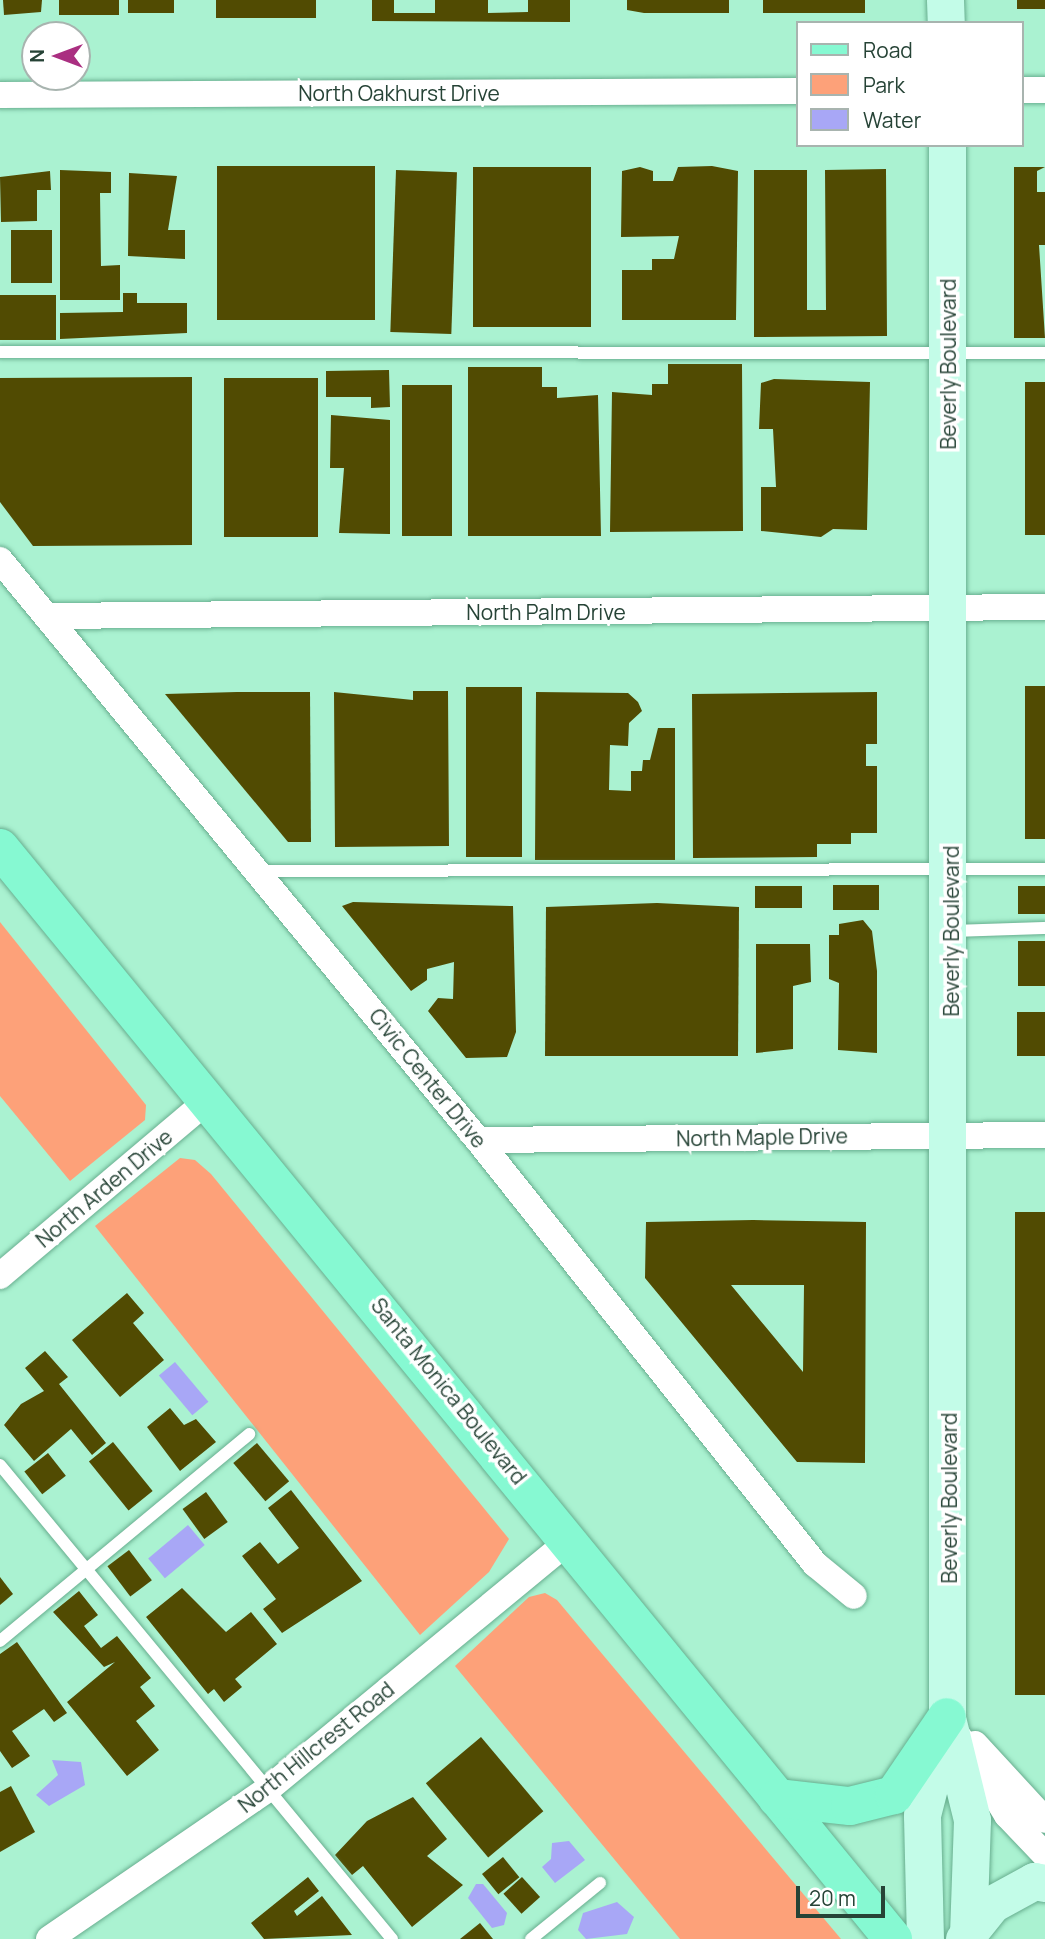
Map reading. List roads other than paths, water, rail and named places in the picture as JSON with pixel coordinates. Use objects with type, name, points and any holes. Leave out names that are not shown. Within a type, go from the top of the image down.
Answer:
[{"type":"main road","points":[[945,0],[946,21]]},
{"type":"main road","name":"Beverly Boulevard","points":[[947,147],[951,931],[947,1717],[972,1820],[966,1936]]},
{"type":"main road","name":"Santa Monica Boulevard","points":[[0,848],[571,1539],[893,1939]]},
{"type":"main road","points":[[777,1798],[850,1806],[894,1795],[947,1717]]},
{"type":"main road","name":"Beverly Boulevard","points":[[925,1939],[922,1815],[947,1717]]},
{"type":"main road","points":[[966,1936],[1000,1899],[1034,1881],[1045,1883]]},
{"type":"street","points":[[1024,90],[1045,90]]},
{"type":"street","name":"North Oakhurst Drive","points":[[0,95],[796,91]]},
{"type":"street","name":"Civic Center Drive","points":[[0,560],[478,1140],[815,1564],[854,1596]]},
{"type":"street","name":"North Palm Drive","points":[[47,616],[1045,607]]},
{"type":"street","name":"North Arden Drive","points":[[0,1276],[208,1100]]},
{"type":"street","name":"North Maple Drive","points":[[478,1140],[1045,1135]]},
{"type":"street","name":"North Hillcrest Road","points":[[49,1939],[268,1789],[571,1539]]},
{"type":"street","points":[[947,1717],[1045,1819]]},
{"type":"street","points":[[947,1717],[1007,1815],[1045,1855]]},
{"type":"lane","points":[[0,352],[1045,353]]},
{"type":"lane","points":[[258,872],[1045,869]]},
{"type":"lane","points":[[951,931],[1045,928]]},
{"type":"lane","points":[[0,1641],[249,1434]]},
{"type":"lane","points":[[0,1465],[392,1939]]},
{"type":"lane","points":[[531,1939],[600,1883]]},
{"type":"water","points":[[175,1362],[208,1402],[192,1415],[159,1375]]},
{"type":"water","points":[[188,1525],[205,1545],[165,1578],[148,1558]]},
{"type":"water","points":[[52,1760],[81,1762],[85,1785],[49,1806],[36,1795],[58,1775]]},
{"type":"water","points":[[569,1841],[585,1860],[555,1883],[542,1867],[551,1859],[552,1843]]},
{"type":"water","points":[[476,1884],[483,1884],[507,1913],[504,1925],[492,1928],[468,1898]]},
{"type":"water","points":[[617,1902],[634,1917],[627,1934],[586,1939],[578,1930],[583,1913]]}]
